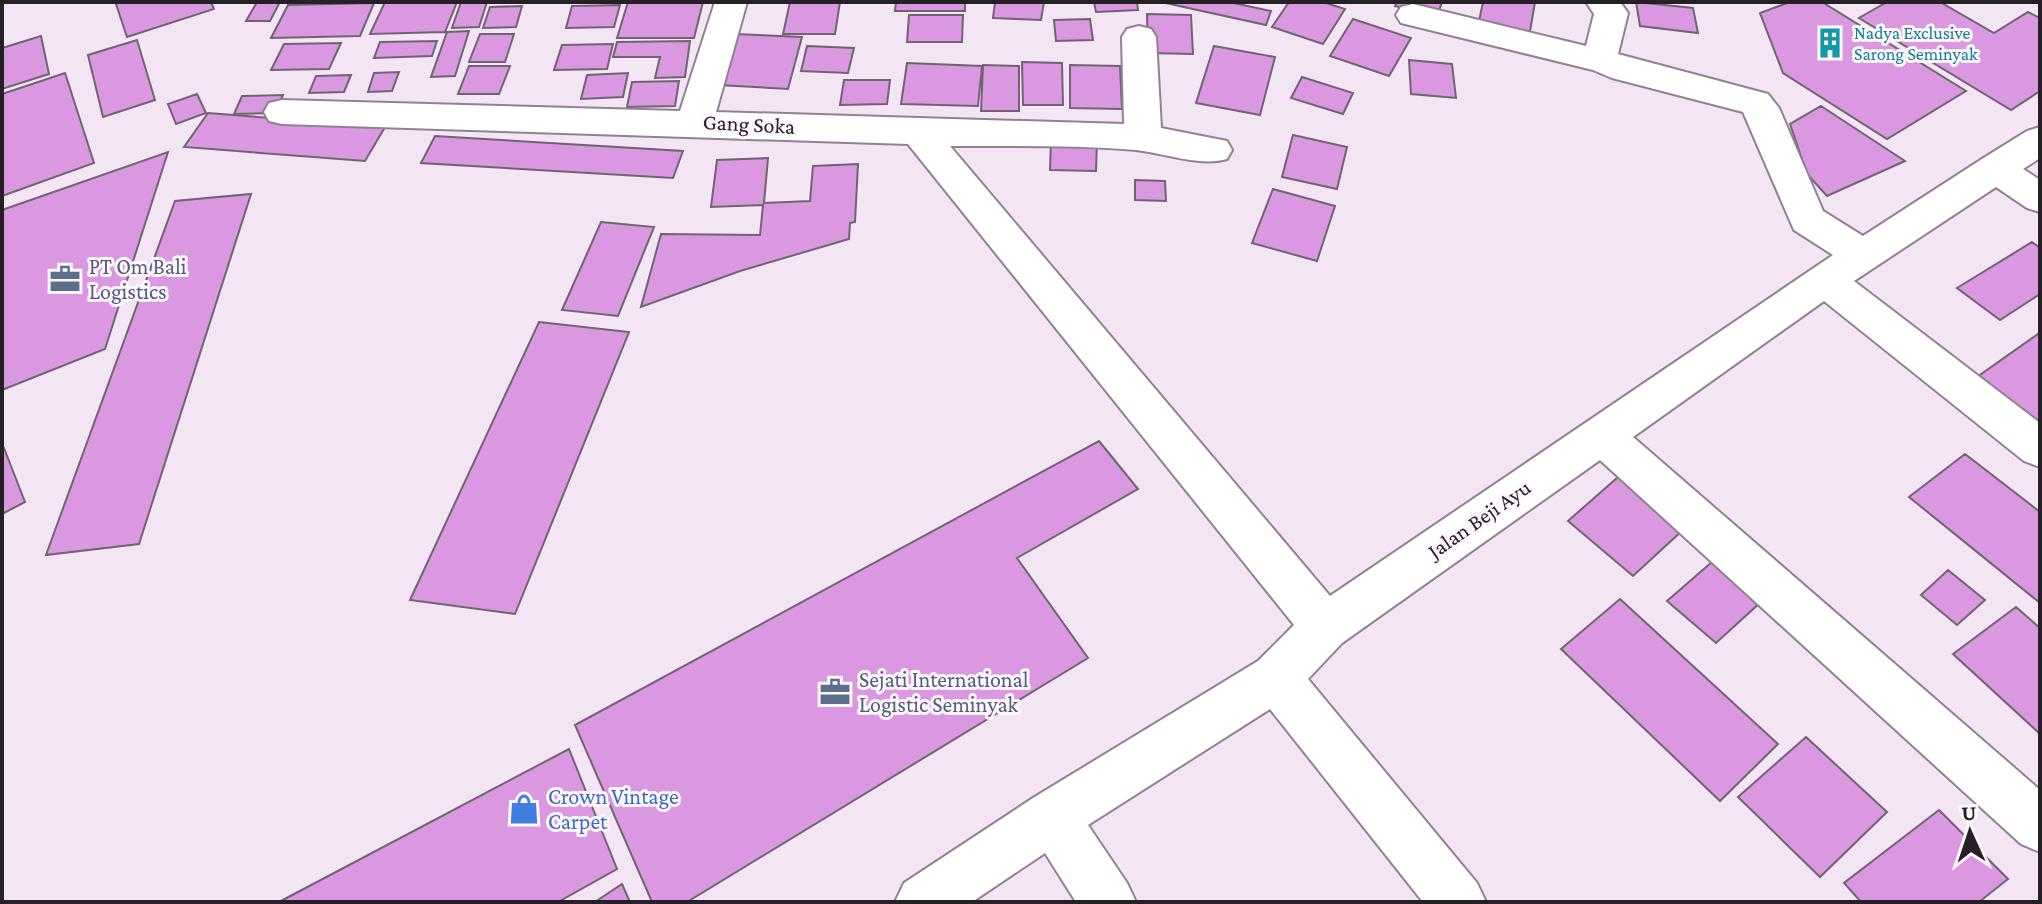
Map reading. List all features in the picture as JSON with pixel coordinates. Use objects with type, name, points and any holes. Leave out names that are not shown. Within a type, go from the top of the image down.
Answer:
[{"type":"street","points":[[695,121],[731,2]]},
{"type":"street","points":[[1602,2],[1611,13],[1601,53],[1603,61]]},
{"type":"street","points":[[1413,15],[1603,61],[1624,70],[1755,103],[1761,108],[1808,220],[1864,255]]},
{"type":"street","points":[[1139,37],[1143,138]]},
{"type":"street","name":"Gang Soka","points":[[282,112],[695,121],[918,132],[1040,131],[1174,140],[1214,150]]},
{"type":"street","points":[[918,132],[1325,627]]},
{"type":"street","name":"Jalan Beji Ayu","points":[[923,902],[1052,817],[1276,678],[1325,627],[1825,280],[2040,140]]},
{"type":"street","points":[[1995,168],[2040,198]]},
{"type":"street","points":[[1825,280],[2040,448]]},
{"type":"street","points":[[1600,434],[2040,825]]},
{"type":"street","points":[[1276,678],[1458,902]]},
{"type":"street","points":[[1052,817],[1108,902]]},
{"type":"building","points":[[211,2],[214,9],[127,37],[116,4]]},
{"type":"building","points":[[257,2],[280,2],[270,21],[246,21]]},
{"type":"building","points":[[385,2],[457,2],[445,32],[370,34]]},
{"type":"building","points":[[461,2],[487,2],[479,27],[452,28]]},
{"type":"building","points":[[628,2],[703,2],[694,38],[617,38]]},
{"type":"building","points":[[790,2],[840,2],[835,34],[783,34]]},
{"type":"building","points":[[896,2],[965,2],[965,11],[895,11]]},
{"type":"building","points":[[995,2],[1044,2],[1041,20],[993,18]]},
{"type":"building","points":[[1094,2],[1137,2],[1138,10],[1096,12]]},
{"type":"building","points":[[1161,2],[1229,2],[1271,11],[1266,25]]},
{"type":"building","points":[[1289,2],[1323,2],[1345,9],[1323,44],[1272,27]]},
{"type":"building","points":[[1397,2],[1442,2],[1437,16],[1395,6]]},
{"type":"building","points":[[1483,2],[1535,2],[1529,37],[1478,26]]},
{"type":"building","points":[[1636,2],[1693,8],[1698,33],[1640,26]]},
{"type":"building","name":"Nadya Exclusive Sarong Seminyak","points":[[1790,2],[1822,2],[1966,91],[1887,139],[1783,73],[1760,13]]},
{"type":"building","points":[[1887,2],[1940,2],[1994,33],[2028,12],[2040,18],[2040,91],[2011,110],[1859,18]]},
{"type":"building","points":[[374,3],[360,36],[271,38],[288,5]]},
{"type":"building","points":[[620,5],[614,27],[566,28],[572,6]]},
{"type":"building","points":[[522,6],[516,27],[483,28],[490,7]]},
{"type":"building","points":[[1147,14],[1191,15],[1193,54],[1148,53]]},
{"type":"building","points":[[909,15],[963,15],[962,42],[907,42]]},
{"type":"building","points":[[1090,19],[1093,40],[1056,41],[1054,20]]},
{"type":"building","points":[[1353,19],[1411,38],[1389,76],[1330,56]]},
{"type":"building","points":[[469,31],[455,76],[431,77],[447,32]]},
{"type":"building","points":[[480,34],[514,34],[505,62],[469,62]]},
{"type":"building","points":[[735,34],[802,37],[788,89],[719,85]]},
{"type":"building","points":[[41,36],[49,74],[2,89],[2,48]]},
{"type":"building","points":[[137,40],[155,100],[103,117],[88,55]]},
{"type":"building","points":[[437,41],[432,56],[374,58],[380,42]]},
{"type":"building","points":[[690,41],[685,77],[655,78],[660,57],[613,57],[617,42]]},
{"type":"building","points":[[341,43],[329,69],[271,70],[284,44]]},
{"type":"building","points":[[613,44],[607,69],[554,70],[562,45]]},
{"type":"building","points":[[807,46],[854,48],[848,73],[801,71]]},
{"type":"building","points":[[1214,46],[1275,57],[1260,115],[1196,103]]},
{"type":"building","points":[[1409,60],[1452,64],[1456,98],[1411,94]]},
{"type":"building","points":[[1022,62],[1062,63],[1063,105],[1023,105]]},
{"type":"building","points":[[907,63],[982,66],[978,106],[901,104]]},
{"type":"building","points":[[983,65],[1019,66],[1019,111],[981,111]]},
{"type":"building","points":[[1070,65],[1120,66],[1122,109],[1070,108]]},
{"type":"building","points":[[469,66],[510,66],[499,94],[458,94]]},
{"type":"building","points":[[399,72],[392,91],[368,92],[374,73]]},
{"type":"building","points":[[65,73],[94,163],[2,196],[2,94]]},
{"type":"building","points":[[628,73],[623,97],[581,99],[587,75]]},
{"type":"building","points":[[351,75],[344,92],[309,93],[316,76]]},
{"type":"building","points":[[1302,77],[1353,93],[1343,114],[1291,98]]},
{"type":"building","points":[[844,80],[890,80],[887,104],[840,105]]},
{"type":"building","points":[[679,81],[675,106],[627,107],[632,82]]},
{"type":"building","points":[[197,94],[206,113],[176,124],[168,104]]},
{"type":"building","points":[[283,95],[275,113],[234,114],[242,96]]},
{"type":"building","points":[[1821,106],[1905,161],[1827,196],[1807,174],[1790,124]]},
{"type":"building","points":[[208,113],[385,127],[365,161],[184,147]]},
{"type":"building","points":[[1293,135],[1347,147],[1337,189],[1282,177]]},
{"type":"building","points":[[435,136],[683,151],[673,178],[421,163]]},
{"type":"building","points":[[1051,139],[1097,141],[1096,171],[1050,170]]},
{"type":"building","name":"PT Om Bali Logistics","points":[[168,152],[105,349],[2,390],[2,210]]},
{"type":"building","points":[[768,158],[764,203],[810,201],[813,166],[858,164],[855,222],[850,223],[849,239],[740,271],[641,307],[661,234],[760,235],[763,205],[711,207],[717,160]]},
{"type":"building","points":[[1135,180],[1165,181],[1166,201],[1135,200]]},
{"type":"building","points":[[1273,189],[1335,206],[1317,261],[1252,243]]},
{"type":"building","points":[[251,194],[139,544],[46,555],[175,201]]},
{"type":"building","points":[[601,222],[654,227],[618,316],[562,310]]},
{"type":"building","points":[[2032,242],[2040,248],[2040,294],[2000,320],[1957,288]]},
{"type":"building","points":[[539,322],[629,332],[515,614],[410,600]]},
{"type":"building","points":[[2040,335],[2040,424],[1977,377]]},
{"type":"building","name":"Sejati International Logistic Seminyak","points":[[1099,441],[1138,489],[1017,558],[1088,658],[687,902],[652,902],[575,725]]},
{"type":"building","points":[[2,449],[25,502],[2,514]]},
{"type":"building","points":[[1965,454],[2040,512],[2040,603],[1909,497]]},
{"type":"building","points":[[1618,477],[1684,529],[1633,576],[1568,521]]},
{"type":"building","points":[[1713,561],[1762,601],[1716,643],[1667,601]]},
{"type":"building","points":[[1948,570],[1985,600],[1957,625],[1921,595]]},
{"type":"building","points":[[1620,599],[1778,744],[1720,801],[1561,649]]},
{"type":"building","points":[[2016,607],[2040,628],[2040,734],[1953,654]]},
{"type":"building","points":[[1806,737],[1887,812],[1820,877],[1738,797]]},
{"type":"building","name":"Crown Vintage Carpet","points":[[569,749],[617,869],[558,902],[279,902]]},
{"type":"building","points":[[1939,810],[2008,879],[1979,902],[1861,902],[1844,883]]},
{"type":"building","points":[[622,884],[630,902],[595,902]]},
{"type":"place","name":"Nadya Exclusive Sarong Seminyak","points":[[1830,43]]},
{"type":"place","name":"PT Om Bali Logistics","points":[[65,279]]},
{"type":"place","name":"Sejati International Logistic Seminyak","points":[[835,692]]},
{"type":"place","name":"Crown Vintage Carpet","points":[[524,809]]}]
